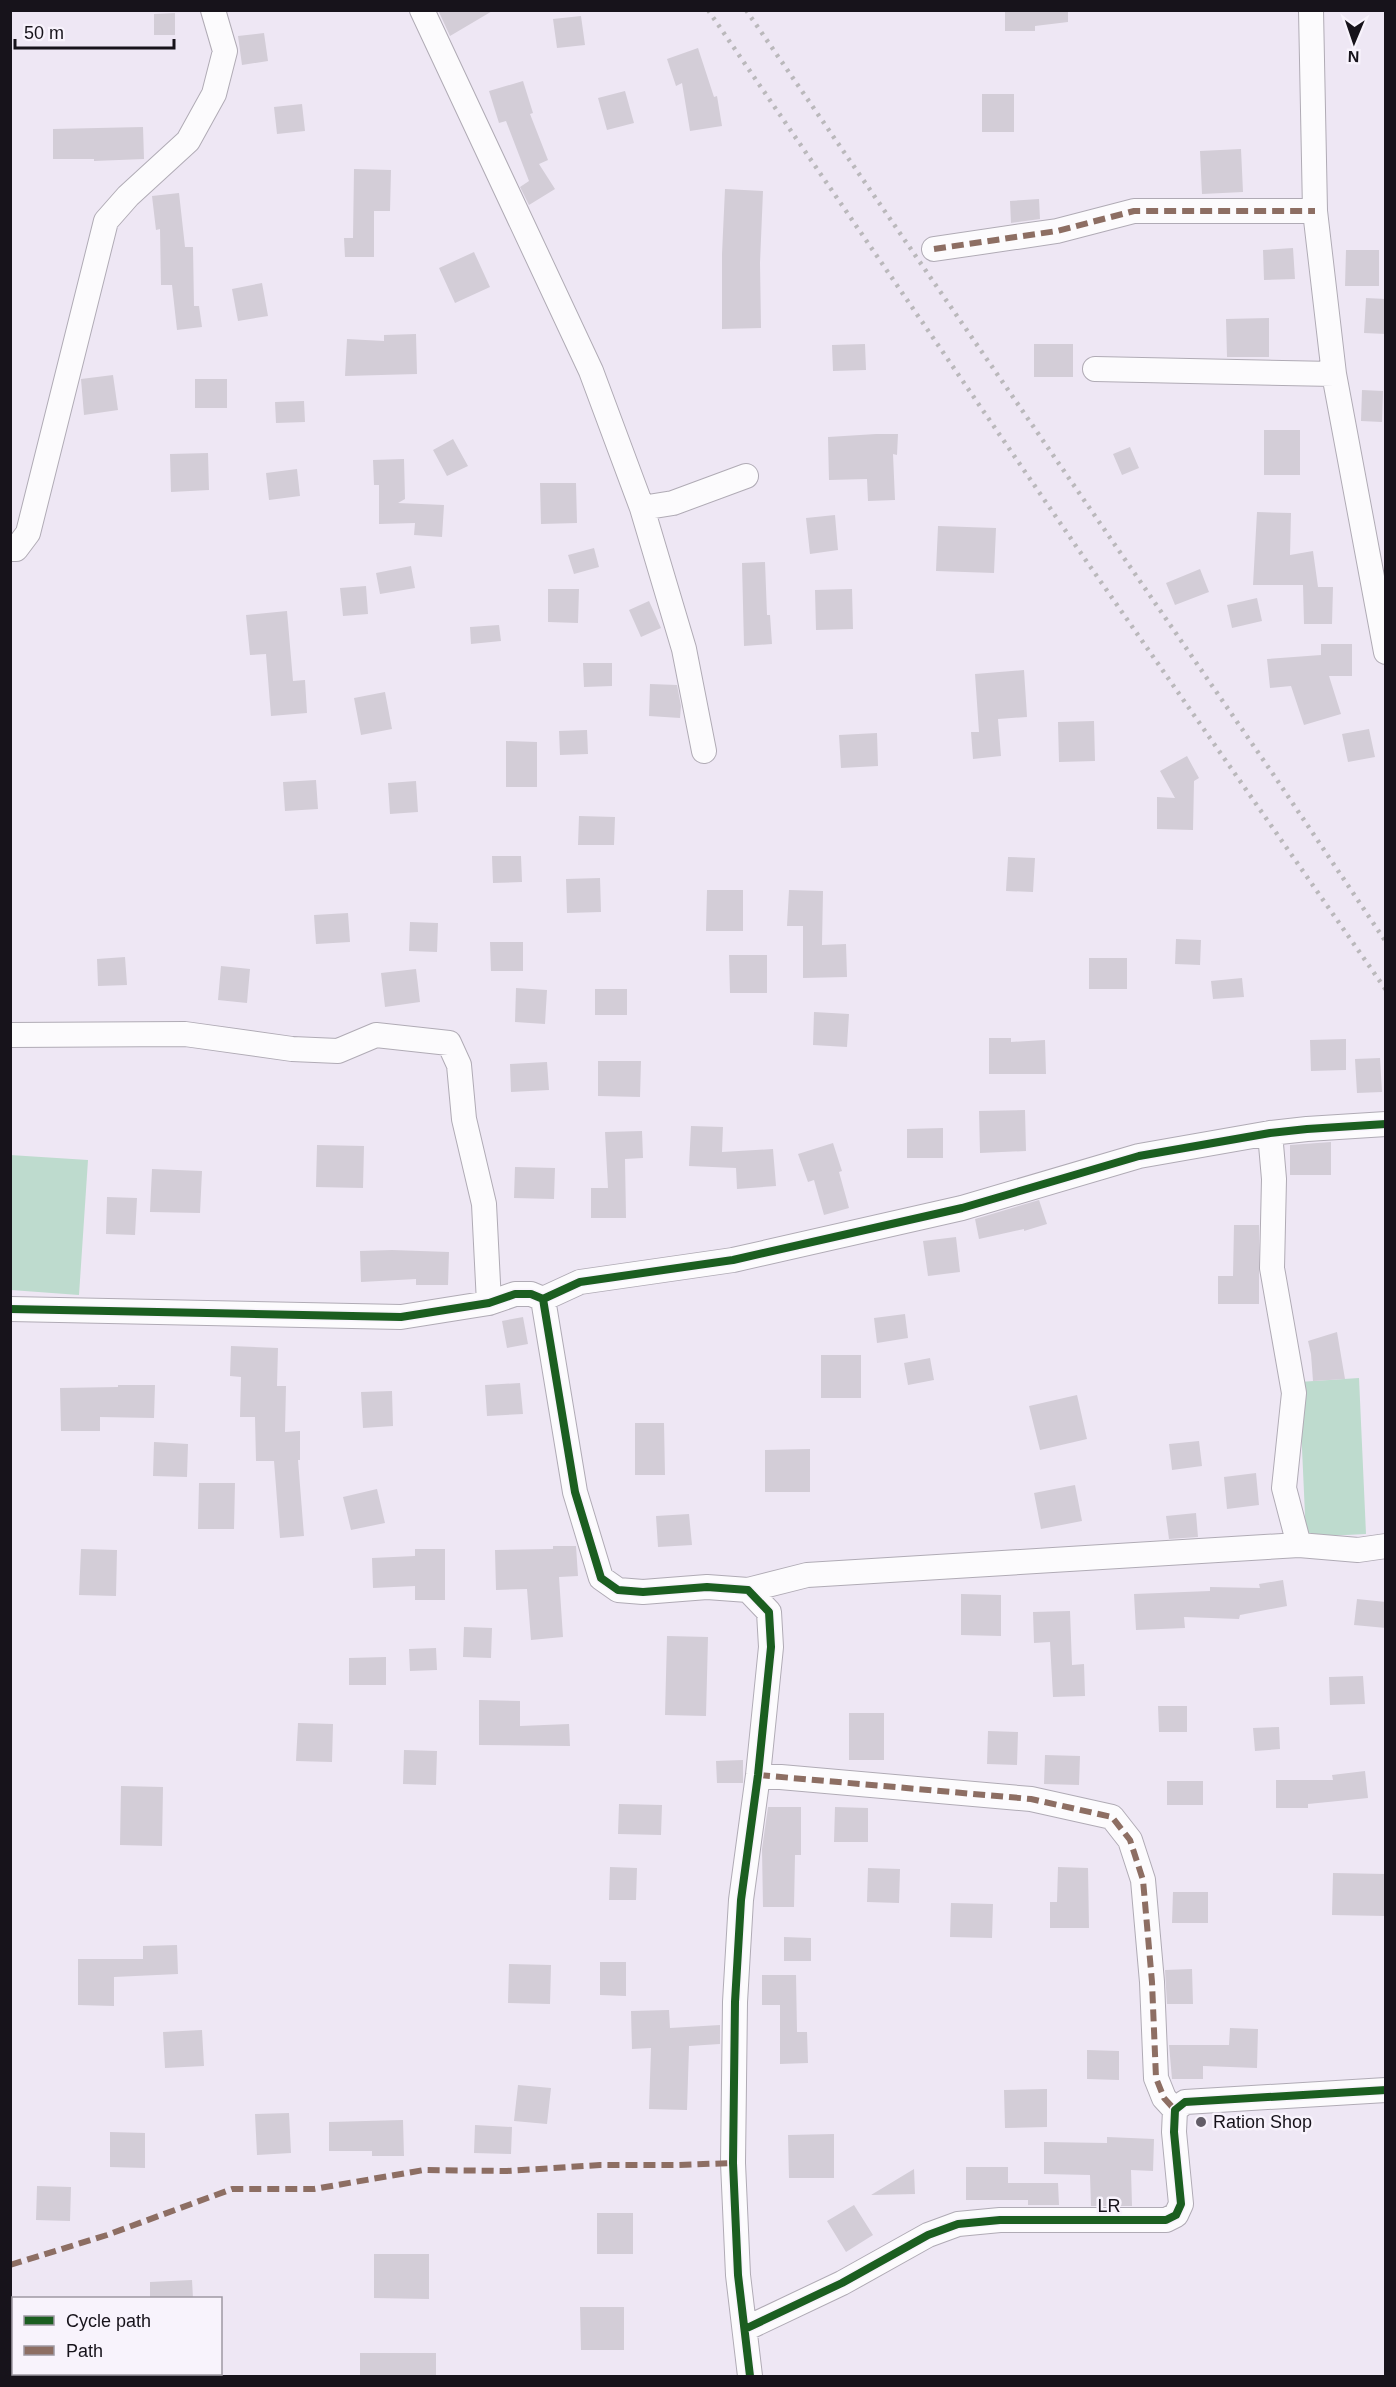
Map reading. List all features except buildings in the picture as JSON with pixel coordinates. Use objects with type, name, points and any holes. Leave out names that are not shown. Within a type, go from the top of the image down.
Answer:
[{"type":"street","points":[[10,549],[16,549],[28,533],[106,221],[128,196],[188,141],[214,94],[225,51],[213,10]]},
{"type":"street","points":[[422,10],[591,371],[642,508],[684,649],[704,751]]},
{"type":"street","points":[[1311,10],[1315,211],[1334,374],[1386,652]]},
{"type":"street","points":[[934,249],[1057,231],[1134,211],[1315,211]]},
{"type":"street","points":[[1095,369],[1334,374]]},
{"type":"street","points":[[642,508],[674,503],[746,476]]},
{"type":"street","points":[[10,1035],[185,1034],[292,1049],[338,1051],[376,1035],[449,1043],[459,1065],[464,1119],[484,1204],[489,1303]]},
{"type":"street","points":[[10,1309],[401,1317],[489,1303],[515,1294],[531,1294],[543,1299],[580,1282],[733,1260],[962,1208],[1139,1156],[1270,1133],[1386,1124]]},
{"type":"street","points":[[1270,1133],[1274,1179],[1272,1268],[1294,1393],[1284,1488],[1299,1545]]},
{"type":"street","points":[[543,1299],[575,1492],[601,1578],[618,1590],[643,1592],[707,1587],[748,1590],[807,1575],[1299,1545],[1358,1550],[1386,1546]]},
{"type":"street","points":[[748,1590],[769,1612],[771,1647],[758,1775],[741,1900],[735,2002],[733,2163],[738,2275],[750,2376]]},
{"type":"street","points":[[758,1775],[1031,1799],[1112,1817],[1130,1840],[1143,1880],[1152,1982],[1156,2078],[1164,2098],[1175,2110],[1185,2102],[1204,2100],[1315,2096],[1386,2090]]},
{"type":"street","name":"LR","points":[[745,2329],[842,2283],[928,2235],[958,2224],[1000,2220],[1166,2220],[1176,2215],[1181,2204],[1174,2132],[1175,2110]]},
{"type":"green space","points":[[10,1155],[88,1160],[79,1295],[11,1290]]},
{"type":"green space","points":[[1359,1378],[1366,1534],[1306,1537],[1299,1382]]},
{"type":"railway","points":[[708,10],[1087,562],[1386,990]]},
{"type":"railway","points":[[746,10],[1273,774],[1386,942]]},
{"type":"marked path","points":[[934,249],[1057,231],[1134,211],[1315,211]]},
{"type":"marked path","points":[[758,1775],[1031,1799],[1112,1817],[1130,1840],[1143,1880],[1152,1982],[1156,2078],[1164,2098],[1175,2110]]},
{"type":"marked path","points":[[10,2265],[107,2235],[232,2189],[314,2189],[424,2170],[507,2171],[600,2165],[733,2163]]},
{"type":"cycle path","points":[[543,1299],[580,1282],[733,1260],[962,1208],[1139,1156],[1270,1133],[1386,1124]]},
{"type":"cycle path","points":[[10,1309],[401,1317],[489,1303],[515,1294],[531,1294],[543,1299],[575,1492],[601,1578],[618,1590],[643,1592],[707,1587],[748,1590],[769,1612],[771,1647],[758,1775],[741,1900],[735,2002],[733,2163],[738,2275],[750,2376]]},
{"type":"cycle path","points":[[745,2329],[842,2283],[928,2235],[958,2224],[1000,2220],[1166,2220],[1176,2215],[1181,2204],[1174,2132],[1175,2110],[1185,2102],[1386,2090]]},
{"type":"place","name":"Ration Shop","points":[[1201,2122]]}]
